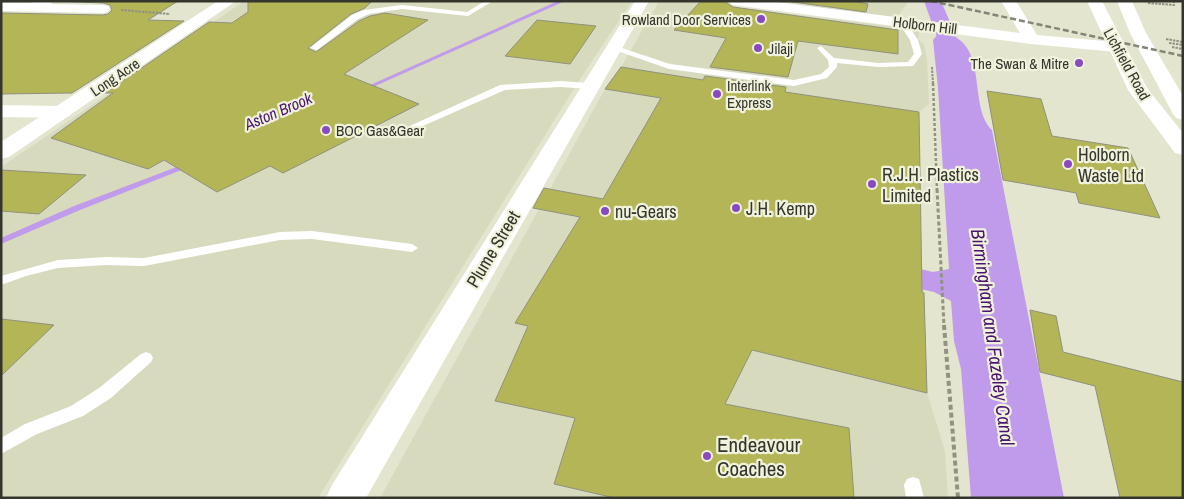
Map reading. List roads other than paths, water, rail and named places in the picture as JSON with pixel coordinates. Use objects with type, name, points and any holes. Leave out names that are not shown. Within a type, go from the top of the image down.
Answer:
[{"type":"main road","name":"Long Acre","points":[[1,152],[229,1]]},
{"type":"main road","name":"Lichfield Road","points":[[1094,1],[1138,90],[1183,148]]},
{"type":"main road","name":"Lichfield Road","points":[[1124,1],[1138,33],[1183,114]]},
{"type":"street","name":"Plume Street","points":[[345,498],[642,1]]},
{"type":"street","name":"Holborn Hill","points":[[734,1],[1031,39],[1116,47]]},
{"type":"street","points":[[1008,1],[1031,39]]},
{"type":"street","points":[[1,7],[39,4],[103,9]]},
{"type":"street","points":[[1,111],[62,112]]},
{"type":"lane","points":[[422,9],[432,1]]},
{"type":"lane","points":[[314,48],[355,17],[368,12],[402,7],[468,14],[490,1]]},
{"type":"lane","points":[[832,60],[878,65],[910,64],[918,54],[914,40],[902,22]]},
{"type":"lane","points":[[613,48],[669,66],[794,83],[824,76],[833,67],[832,60],[821,48]]},
{"type":"lane","points":[[406,130],[503,87],[560,84],[590,86]]},
{"type":"lane","points":[[1,281],[22,273],[58,264],[106,261],[144,262],[280,236],[312,235],[412,248]]},
{"type":"lane","points":[[1,447],[31,429],[77,411],[106,393],[146,358]]},
{"type":"water","points":[[940,32],[956,37],[966,47],[976,74],[984,119],[992,130],[1064,498],[971,498],[961,369],[954,341],[951,301],[934,292],[722,245],[816,245],[933,272],[949,269],[938,88],[933,40]]},
{"type":"waterway","name":"Aston Brook","points":[[362,90],[563,1]]},
{"type":"waterway","name":"Birmingham and Fazeley Canal","points":[[932,1],[949,43],[952,64]]},
{"type":"waterway","name":"Aston Brook","points":[[1,241],[77,208],[190,165]]},
{"type":"railway","points":[[931,1],[1183,56]]},
{"type":"place","name":"Rowland Door Services","points":[[761,19]]},
{"type":"place","name":"Jilaji","points":[[758,48]]},
{"type":"place","name":"The Swan & Mitre","points":[[1079,63]]},
{"type":"place","name":"Interlink Express","points":[[717,94]]},
{"type":"place","name":"BOC Gas&Gear","points":[[326,130]]},
{"type":"place","name":"Holborn Waste Ltd","points":[[1068,164]]},
{"type":"place","name":"R.J.H. Plastics Limited","points":[[872,184]]},
{"type":"place","name":"J.H. Kemp","points":[[736,208]]},
{"type":"place","name":"nu-Gears","points":[[605,211]]},
{"type":"place","name":"Endeavour Coaches","points":[[707,456]]}]
